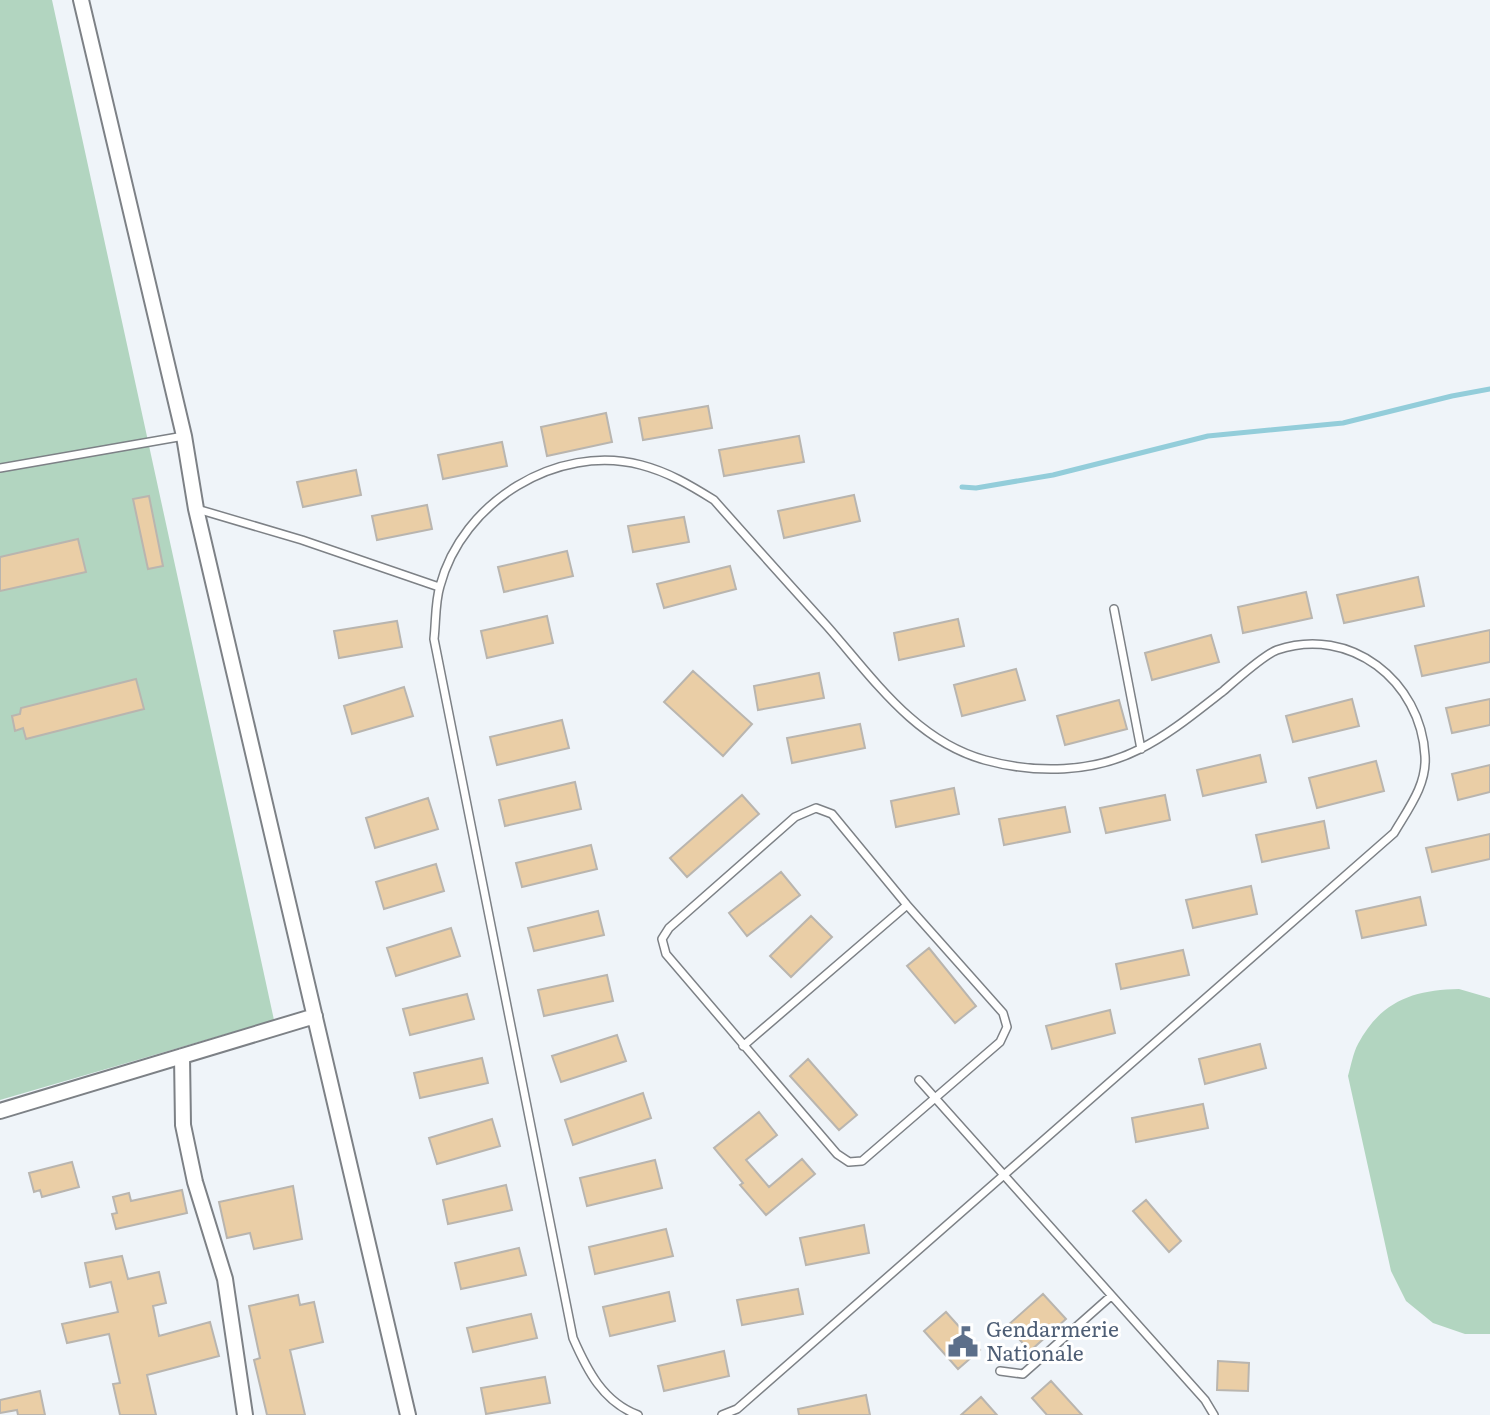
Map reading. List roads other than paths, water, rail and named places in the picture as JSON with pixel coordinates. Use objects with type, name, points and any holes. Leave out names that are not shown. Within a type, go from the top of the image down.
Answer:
[{"type":"street","points":[[81,0],[184,436],[196,509],[408,1415]]},
{"type":"street","points":[[0,1111],[315,1016]]},
{"type":"street","points":[[182,1056],[183,1125],[195,1182],[225,1279],[245,1415]]},
{"type":"lane","points":[[0,468],[184,436]]},
{"type":"lane","points":[[638,1415],[612,1400],[587,1372],[573,1338],[434,639],[439,587],[449,560],[463,536],[491,504],[519,483],[562,466],[604,461],[640,464],[680,478],[714,500],[901,711],[941,741],[983,759],[1025,768],[1087,766],[1141,749],[1176,728],[1274,651],[1301,645],[1332,646],[1367,658],[1397,682],[1416,713],[1425,757],[1420,789],[1394,833],[737,1409],[722,1415]]},
{"type":"lane","points":[[196,509],[302,540],[439,587]]},
{"type":"lane","points":[[1114,608],[1141,749]]},
{"type":"lane","points":[[816,808],[832,814],[907,905],[1003,1013],[1007,1027],[1000,1042],[935,1099],[862,1161],[849,1162],[837,1154],[743,1046],[666,954],[662,939],[669,928],[795,817],[816,808]]},
{"type":"lane","points":[[743,1046],[907,905]]},
{"type":"lane","points":[[919,1080],[1205,1400],[1214,1415]]},
{"type":"lane","points":[[1000,1371],[1023,1374],[1111,1296]]},
{"type":"waterway","points":[[962,487],[976,488],[1053,475],[1208,436],[1343,423],[1490,389]]},
{"type":"place","name":"Gendarmerie Nationale","points":[[963,1342]]}]
